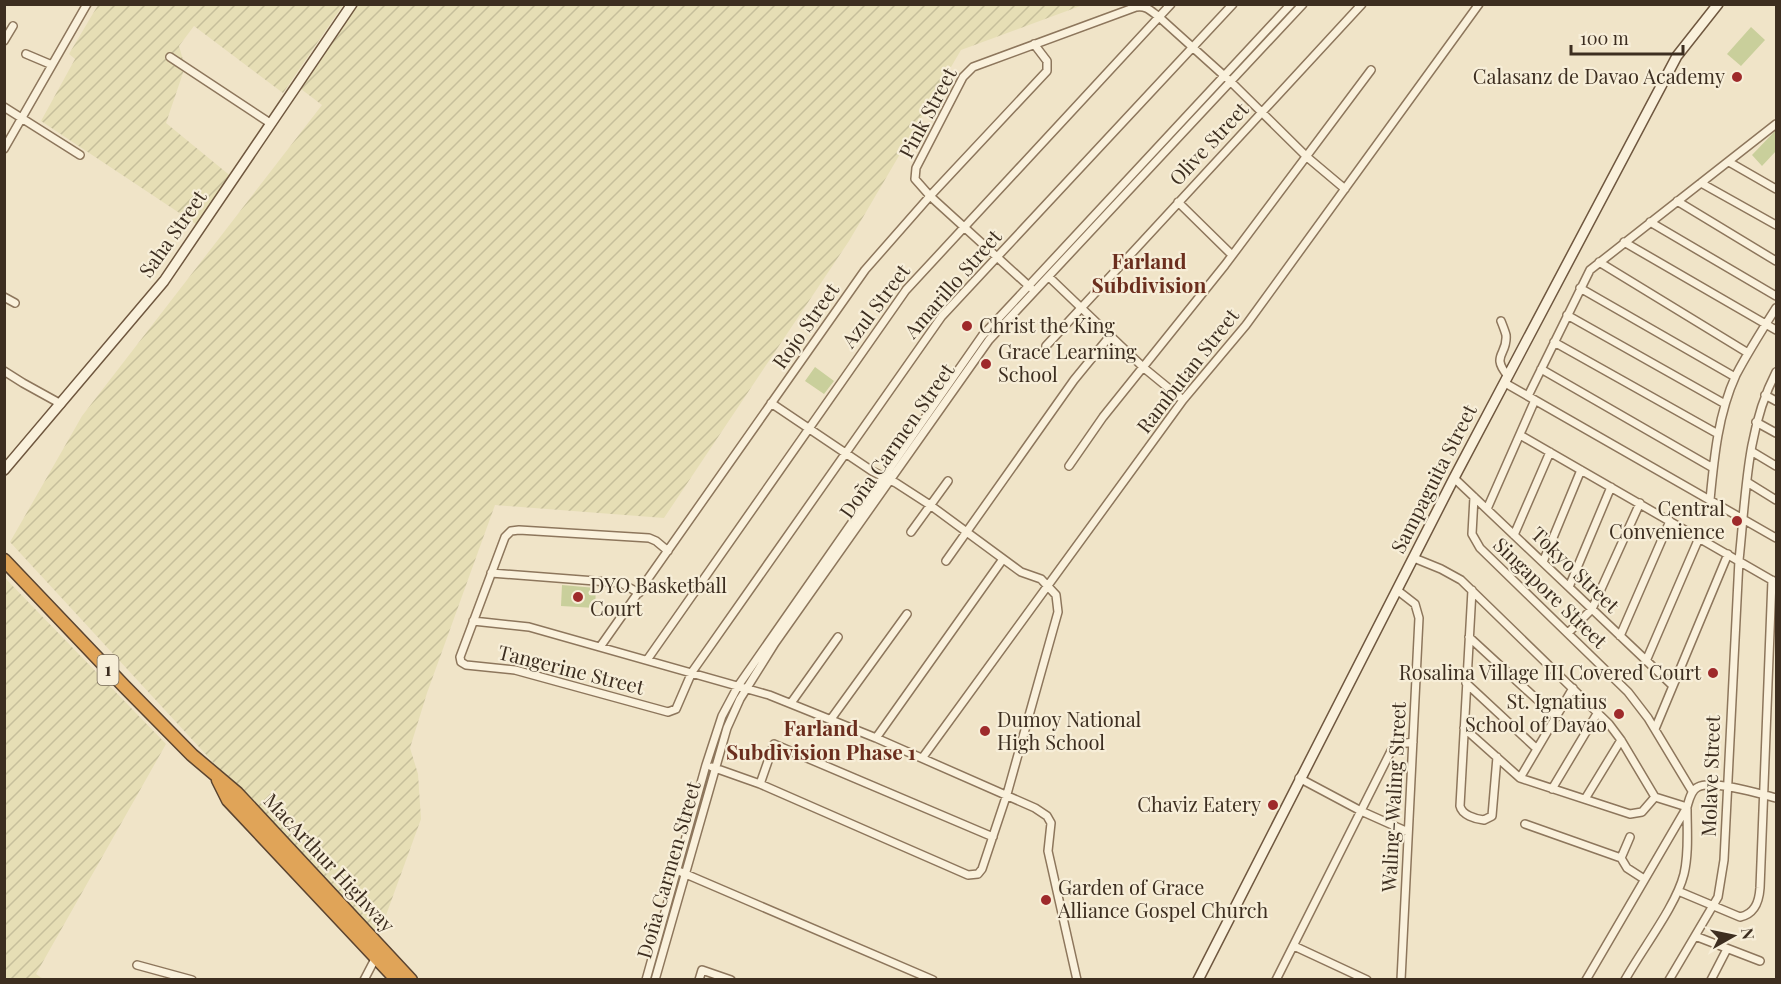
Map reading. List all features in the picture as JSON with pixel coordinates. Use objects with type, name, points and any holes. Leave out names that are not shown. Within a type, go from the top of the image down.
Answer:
[{"type":"highway","name":"MacArthur Highway","points":[[4,560],[124,686],[216,776],[237,793],[411,980]]},
{"type":"highway","name":"MacArthur Highway","points":[[216,776],[228,800],[397,980]]},
{"type":"street","points":[[4,149],[87,4]]},
{"type":"street","name":"Saha Street","points":[[4,470],[164,281],[352,4]]},
{"type":"street","name":"Azul Street","points":[[647,660],[906,290],[1171,4]]},
{"type":"street","name":"Amarillo Street","points":[[692,672],[942,316],[1233,4]]},
{"type":"street","name":"Doña Carmen Street","points":[[646,980],[706,765],[722,716],[738,686],[803,598],[976,350],[1223,76],[1291,4]]},
{"type":"street","name":"Doña Carmen Street","points":[[1032,288],[1048,277],[1303,4]]},
{"type":"street","name":"Olive Street","points":[[1046,346],[1362,4]]},
{"type":"street","name":"Sampaguita Street","points":[[1200,979],[1299,778],[1454,478],[1677,56],[1718,4]]},
{"type":"street","name":"Pink Street","points":[[930,196],[917,183],[914,176],[916,168],[968,71],[1034,44],[1142,6],[1159,17],[1230,81],[1307,157],[1345,189]]},
{"type":"street","name":"Rambutan Street","points":[[923,758],[1183,400],[1246,325],[1476,6]]},
{"type":"street","points":[[4,41],[13,26]]},
{"type":"street","name":"Rojo Street","points":[[600,647],[865,270],[930,196],[1047,71],[1047,61],[1034,44]]},
{"type":"street","points":[[26,54],[52,65]]},
{"type":"street","points":[[170,57],[270,123]]},
{"type":"street","points":[[1069,465],[1103,417],[1232,255],[1371,70]]},
{"type":"street","points":[[4,107],[80,155]]},
{"type":"street","points":[[1487,509],[1520,435],[1541,369],[1590,270],[1776,124]]},
{"type":"street","points":[[1729,162],[1776,189]]},
{"type":"street","points":[[1701,183],[1776,225]]},
{"type":"street","points":[[930,196],[1032,288]]},
{"type":"street","points":[[1677,201],[1776,261]]},
{"type":"street","points":[[1178,202],[1232,255]]},
{"type":"street","points":[[1650,222],[1776,296]]},
{"type":"street","points":[[1624,242],[1776,330]]},
{"type":"street","points":[[1599,262],[1748,353]]},
{"type":"street","points":[[1048,277],[1144,368],[1183,400]]},
{"type":"street","points":[[1580,288],[1736,376]]},
{"type":"street","points":[[4,297],[15,303]]},
{"type":"street","points":[[1710,500],[1718,434],[1725,404],[1748,353],[1776,308]]},
{"type":"street","points":[[1567,315],[1725,404]]},
{"type":"street","points":[[1501,321],[1506,335],[1499,361],[1507,379],[1532,398],[1776,538]]},
{"type":"street","points":[[946,561],[1074,380],[1110,336]]},
{"type":"street","points":[[1554,342],[1718,434]]},
{"type":"street","points":[[1541,369],[1713,468]]},
{"type":"street","points":[[4,371],[61,404]]},
{"type":"street","name":"Molave Street","points":[[1669,980],[1718,897],[1724,871],[1739,560],[1750,451],[1756,422],[1776,372]]},
{"type":"street","points":[[1765,395],[1776,401]]},
{"type":"street","points":[[706,765],[760,784],[968,875],[975,875],[980,872],[1007,794],[1058,612],[1056,595],[1041,579],[1021,572],[930,505],[771,404]]},
{"type":"street","points":[[1756,422],[1776,433]]},
{"type":"street","points":[[1520,435],[1774,581],[1760,896],[1750,914],[1740,917],[1678,891]]},
{"type":"street","points":[[1750,451],[1776,466]]},
{"type":"street","points":[[1514,535],[1550,452]]},
{"type":"street","points":[[1543,562],[1581,470]]},
{"type":"street","name":"Tokyo Street","points":[[1454,478],[1672,685]]},
{"type":"street","points":[[911,532],[948,481]]},
{"type":"street","points":[[1747,482],[1776,500]]},
{"type":"street","points":[[1569,586],[1611,487]]},
{"type":"street","name":"Singapore Street","points":[[1474,496],[1472,534],[1480,548],[1641,706],[1692,791]]},
{"type":"street","points":[[1568,633],[1592,609],[1640,504]]},
{"type":"street","points":[[1620,636],[1670,521]]},
{"type":"street","points":[[668,551],[656,540],[649,538],[514,530],[505,537],[473,621],[522,626],[747,688],[791,703],[876,738],[1007,794],[1043,813],[1051,823],[1048,842],[1049,861],[1077,980]]},
{"type":"street","points":[[1646,661],[1699,538]]},
{"type":"street","points":[[1655,729],[1728,554]]},
{"type":"street","points":[[1414,558],[1452,574],[1472,590],[1598,712],[1621,740],[1655,797],[1687,807]]},
{"type":"street","points":[[876,738],[1003,559]]},
{"type":"street","points":[[491,573],[621,583],[639,593]]},
{"type":"street","name":"Waling-Waling Street","points":[[1397,590],[1414,604],[1419,618],[1401,980]]},
{"type":"street","points":[[1472,590],[1461,810],[1480,820],[1492,816],[1497,757]]},
{"type":"street","name":"Doña Carmen Street","points":[[655,980],[731,718],[803,598]]},
{"type":"street","points":[[831,719],[907,614]]},
{"type":"street","name":"Tangerine Street","points":[[473,621],[460,657],[461,662],[466,665],[514,670],[668,712],[678,706],[692,672]]},
{"type":"street","points":[[791,703],[838,637]]},
{"type":"street","points":[[1468,637],[1556,717]]},
{"type":"street","points":[[1466,683],[1537,749]]},
{"type":"street","points":[[1520,778],[1573,687]]},
{"type":"street","points":[[1552,789],[1598,712]]},
{"type":"street","points":[[1464,728],[1520,778],[1634,815],[1642,812],[1655,797]]},
{"type":"street","points":[[1585,799],[1621,740]]},
{"type":"street","points":[[1276,980],[1391,750],[1400,744],[1413,742]]},
{"type":"street","points":[[760,784],[774,744],[993,837]]},
{"type":"street","points":[[1299,778],[1361,811],[1408,832]]},
{"type":"street","points":[[1586,980],[1687,807],[1692,791],[1705,785],[1776,798]]},
{"type":"street","points":[[1625,980],[1678,891],[1685,867],[1687,807]]},
{"type":"street","points":[[1525,824],[1621,858],[1627,868],[1644,879]]},
{"type":"street","points":[[1621,858],[1630,837]]},
{"type":"street","points":[[677,870],[933,980]]},
{"type":"street","points":[[1695,936],[1760,961]]},
{"type":"street","points":[[1294,946],[1367,980]]},
{"type":"street","points":[[1713,979],[1727,949]]},
{"type":"street","points":[[364,980],[376,957]]},
{"type":"street","points":[[137,965],[192,980]]},
{"type":"street","points":[[699,980],[702,970],[731,980]]},
{"type":"shaded area","points":[[98,5],[343,5],[283,93],[194,26],[179,46],[185,67],[166,123],[233,178],[199,226],[41,121],[75,59],[69,54]]},
{"type":"shaded area","points":[[358,5],[1083,5],[961,50],[849,241],[664,518],[495,505],[427,693],[410,748],[418,774],[421,819],[377,940],[10,542],[82,416],[322,105],[301,89]]},
{"type":"shaded area","points":[[5,578],[166,744],[36,974],[43,979],[5,979]]},
{"type":"green space","points":[[1751,27],[1765,40],[1741,66],[1727,54]]},
{"type":"green space","points":[[1775,131],[1776,151],[1762,166],[1752,155]]},
{"type":"green space","points":[[815,367],[834,381],[824,394],[805,381]]},
{"type":"green space","name":"DYO Basketball Court","points":[[562,585],[596,588],[595,608],[561,606]]},
{"type":"place","name":"Calasanz de Davao Academy","points":[[1737,77]]},
{"type":"place","name":"Christ the King","points":[[967,326]]},
{"type":"place","name":"Grace Learning School","points":[[986,364]]},
{"type":"place","name":"Central Convenience","points":[[1737,521]]},
{"type":"place","name":"DYO Basketball Court","points":[[578,597]]},
{"type":"place","name":"Rosalina Village III Covered Court","points":[[1713,673]]},
{"type":"place","name":"St. Ignatius School of Davao","points":[[1619,714]]},
{"type":"place","name":"Dumoy National High School","points":[[985,731]]},
{"type":"place","name":"Chaviz Eatery","points":[[1273,805]]},
{"type":"place","name":"Garden of Grace Alliance Gospel Church","points":[[1046,900]]},
{"type":"district","name":"Farland Subdivision","points":[[1149,274]]},
{"type":"district","name":"Farland Subdivision Phase 1","points":[[821,741]]}]
